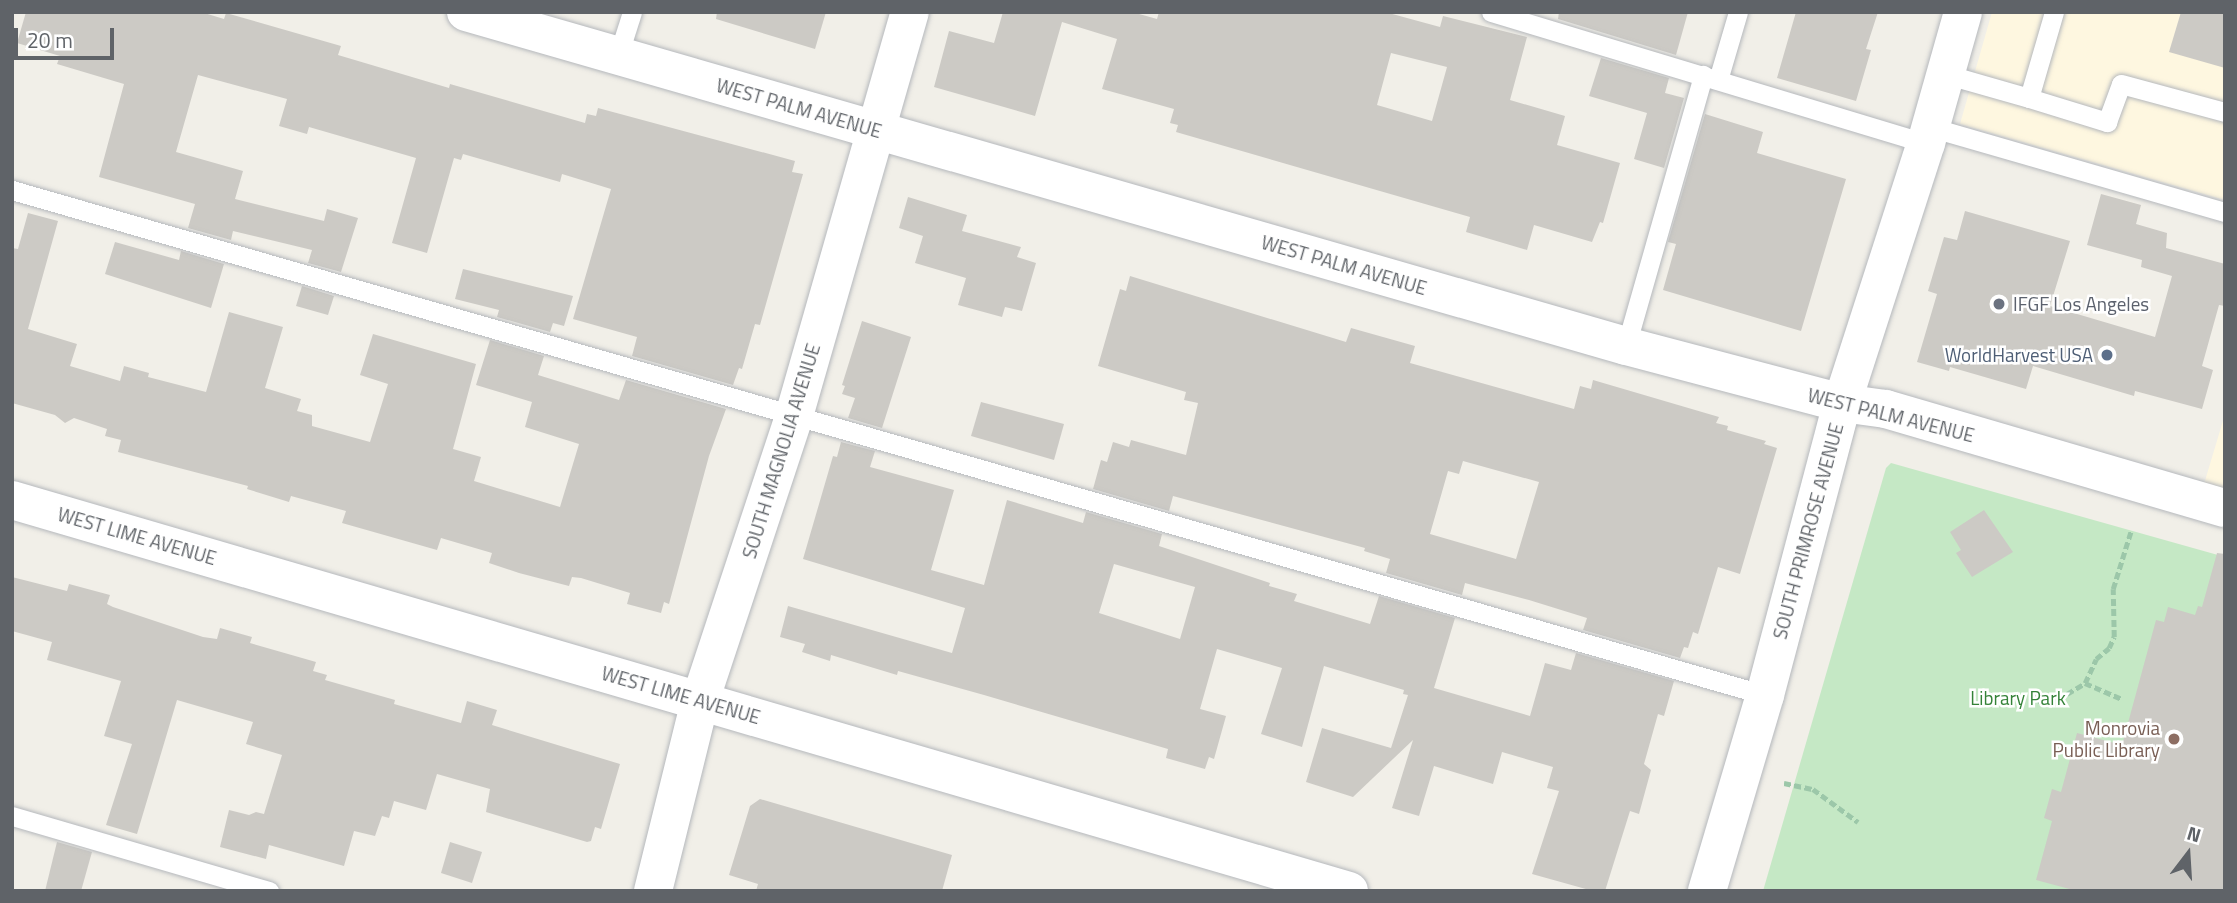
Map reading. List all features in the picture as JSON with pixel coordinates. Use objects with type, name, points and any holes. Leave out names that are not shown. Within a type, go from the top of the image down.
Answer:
[{"type":"street","name":"WEST PALM AVENUE","points":[[466,12],[1626,346],[1842,403],[1886,409],[2224,506]]},
{"type":"street","name":"SOUTH MAGNOLIA AVENUE","points":[[653,891],[700,701],[794,416],[910,12]]},
{"type":"street","name":"SOUTH PRIMROSE AVENUE","points":[[1707,891],[1765,695],[1842,403],[1928,135],[1963,12]]},
{"type":"street","name":"WEST LIME AVENUE","points":[[12,500],[1349,891]]},
{"type":"lane","points":[[618,56],[632,12]]},
{"type":"lane","points":[[1491,12],[1710,78],[2225,212]]},
{"type":"lane","points":[[1626,346],[1710,78],[1738,12]]},
{"type":"lane","points":[[2029,98],[2054,12]]},
{"type":"lane","points":[[1945,74],[2107,121],[2120,84],[2225,112]]},
{"type":"lane","points":[[12,190],[1765,695]]},
{"type":"lane","points":[[12,816],[269,891]]},
{"type":"path","points":[[2038,702],[2067,694],[2085,682],[2096,659],[2109,648],[2114,637],[2113,589],[2131,531]]},
{"type":"path","points":[[2085,682],[2122,699]]},
{"type":"path","points":[[1784,783],[1812,789],[1858,822]]},
{"type":"shaded area","points":[[1992,12],[2225,12],[2225,200],[1960,124]]},
{"type":"shaded area","points":[[2225,414],[2225,490],[2204,484]]},
{"type":"green space","name":"Library Park","points":[[1891,463],[2225,557],[2225,891],[1763,891],[1886,468]]},
{"type":"building","points":[[26,12],[201,12],[224,19],[226,13],[341,46],[338,55],[449,88],[450,84],[585,123],[587,114],[596,116],[598,108],[795,161],[792,172],[803,174],[760,325],[755,324],[742,369],[739,368],[733,385],[632,356],[637,337],[573,319],[611,189],[562,174],[560,182],[463,154],[461,160],[454,158],[427,253],[392,243],[416,158],[309,127],[307,134],[279,126],[287,99],[198,75],[176,152],[243,171],[235,199],[324,221],[327,209],[358,218],[341,272],[308,263],[312,250],[233,231],[231,240],[188,228],[195,204],[99,177],[124,84],[57,64],[60,56],[17,43]]},
{"type":"building","points":[[717,12],[826,12],[815,49],[716,19]]},
{"type":"building","points":[[1003,12],[1132,12],[1157,19],[1159,12],[1385,12],[1440,27],[1443,16],[1527,37],[1510,100],[1565,116],[1557,145],[1620,163],[1603,223],[1600,222],[1592,242],[1534,225],[1527,250],[1466,232],[1470,217],[1176,132],[1178,125],[1170,123],[1174,109],[1102,89],[1117,39],[1062,22],[1035,116],[934,87],[949,31],[994,43]],"holes":[[[1391,53],[1447,67],[1432,121],[1377,105]]]},
{"type":"building","points":[[1559,12],[1688,12],[1676,55],[1558,19]]},
{"type":"building","points":[[1796,12],[1878,12],[1866,49],[1871,50],[1856,101],[1777,78]]},
{"type":"building","points":[[2181,12],[2225,12],[2225,68],[2169,52]]},
{"type":"building","points":[[1601,58],[1669,78],[1665,93],[1684,98],[1664,168],[1634,159],[1647,113],[1589,96]]},
{"type":"building","points":[[1705,114],[1763,132],[1757,153],[1846,179],[1801,331],[1663,290],[1676,244],[1668,242]]},
{"type":"building","points":[[2101,194],[2141,205],[2136,224],[2167,233],[2166,248],[2225,264],[2225,306],[2219,305],[2202,366],[2213,370],[2202,409],[2135,391],[2134,396],[2033,366],[2026,389],[1950,367],[1949,371],[1917,362],[1937,294],[1928,291],[1944,237],[1957,240],[1965,211],[2070,241],[2050,306],[2155,337],[2172,276],[2141,267],[2142,260],[2087,245]]},
{"type":"building","points":[[908,197],[967,215],[962,231],[1021,247],[1017,257],[1036,263],[1022,311],[1005,307],[1002,317],[958,305],[966,278],[915,263],[923,236],[899,228]]},
{"type":"building","points":[[28,213],[58,221],[28,329],[77,344],[70,366],[120,381],[124,366],[149,373],[148,377],[206,392],[229,312],[283,327],[265,388],[301,399],[297,411],[312,415],[312,426],[370,442],[388,384],[360,375],[373,334],[476,364],[453,449],[481,457],[474,481],[560,507],[579,444],[525,427],[532,402],[476,385],[490,340],[544,356],[538,375],[619,400],[626,380],[726,409],[709,456],[669,604],[664,602],[661,613],[627,604],[630,593],[581,578],[572,577],[569,586],[519,573],[489,563],[492,553],[441,538],[437,550],[342,523],[346,511],[291,496],[289,502],[247,489],[248,486],[118,452],[121,440],[105,436],[107,429],[74,418],[65,423],[55,415],[12,403],[12,248],[18,249]]},
{"type":"building","points":[[115,242],[179,260],[181,251],[224,264],[211,308],[105,274]]},
{"type":"building","points":[[463,269],[573,296],[564,326],[553,323],[550,332],[497,317],[499,310],[455,299]]},
{"type":"building","points":[[1130,276],[1346,342],[1351,328],[1415,346],[1410,363],[1574,409],[1580,386],[1591,389],[1593,380],[1719,417],[1716,423],[1728,426],[1727,430],[1766,441],[1764,444],[1777,448],[1740,574],[1718,567],[1698,634],[1693,632],[1688,648],[1684,647],[1680,658],[1583,630],[1587,618],[1529,600],[1465,583],[1462,595],[1386,573],[1390,559],[1364,551],[1365,548],[1173,496],[1169,511],[1093,489],[1101,460],[1107,462],[1113,442],[1129,447],[1131,440],[1186,455],[1198,403],[1184,400],[1186,392],[1098,366],[1120,289],[1126,291]],"holes":[[[1463,461],[1539,482],[1516,559],[1430,534],[1448,471],[1459,474]]]},
{"type":"building","points":[[302,286],[334,296],[328,315],[296,306]]},
{"type":"building","points":[[862,321],[911,337],[882,428],[848,418],[855,398],[842,394],[845,386],[842,385]]},
{"type":"building","points":[[981,402],[1064,424],[1054,460],[971,436]]},
{"type":"building","points":[[841,442],[875,451],[870,467],[954,490],[931,570],[984,585],[1007,500],[1083,523],[1086,512],[1162,534],[1159,546],[1297,594],[1294,601],[1370,624],[1379,596],[1455,618],[1434,688],[1530,716],[1545,663],[1571,670],[1576,653],[1674,681],[1664,716],[1658,714],[1644,764],[1651,770],[1639,814],[1630,811],[1605,891],[1593,891],[1532,874],[1559,791],[1547,788],[1553,767],[1502,752],[1493,784],[1434,766],[1419,816],[1392,808],[1413,740],[1353,797],[1306,782],[1322,728],[1391,748],[1408,695],[1403,694],[1404,690],[1324,666],[1302,747],[1261,734],[1282,668],[1217,649],[1200,709],[1226,716],[1214,759],[1209,757],[1205,769],[1166,758],[1168,749],[984,695],[898,671],[897,675],[831,655],[830,661],[802,652],[805,644],[780,637],[788,606],[952,653],[965,608],[803,559],[833,456],[837,457]],"holes":[[[1114,564],[1195,587],[1180,639],[1099,613]]]},
{"type":"building","points":[[1984,510],[2013,552],[1972,577],[1956,553],[1961,550],[1950,532]]},
{"type":"building","name":"Monrovia Public Library","points":[[2217,553],[2225,554],[2225,891],[2077,891],[2036,880],[2052,821],[2044,818],[2052,789],[2061,792],[2077,733],[2122,745],[2156,620],[2164,622],[2168,607],[2195,615],[2198,606],[2202,607]]},
{"type":"building","points":[[12,577],[67,591],[69,584],[110,595],[107,604],[113,607],[203,637],[217,639],[220,628],[252,637],[250,643],[316,662],[313,671],[327,675],[325,680],[461,723],[467,701],[497,710],[492,725],[620,764],[601,829],[595,827],[591,841],[587,842],[486,812],[490,789],[437,774],[426,810],[394,801],[389,818],[382,816],[375,836],[354,831],[344,866],[269,845],[266,859],[220,847],[229,810],[249,815],[256,812],[264,814],[282,755],[246,744],[253,722],[177,700],[137,834],[106,825],[132,744],[104,736],[121,681],[47,660],[52,642],[12,631]]},
{"type":"building","points":[[760,799],[952,855],[942,891],[756,891],[758,884],[729,875],[750,806]]},
{"type":"building","points":[[57,842],[92,852],[81,891],[45,891]]},
{"type":"building","points":[[450,842],[482,852],[472,883],[441,873]]},
{"type":"place","name":"IFGF Los Angeles","points":[[1999,304]]},
{"type":"place","name":"WorldHarvest USA","points":[[2107,355]]},
{"type":"place","name":"Monrovia Public Library","points":[[2174,739]]}]
